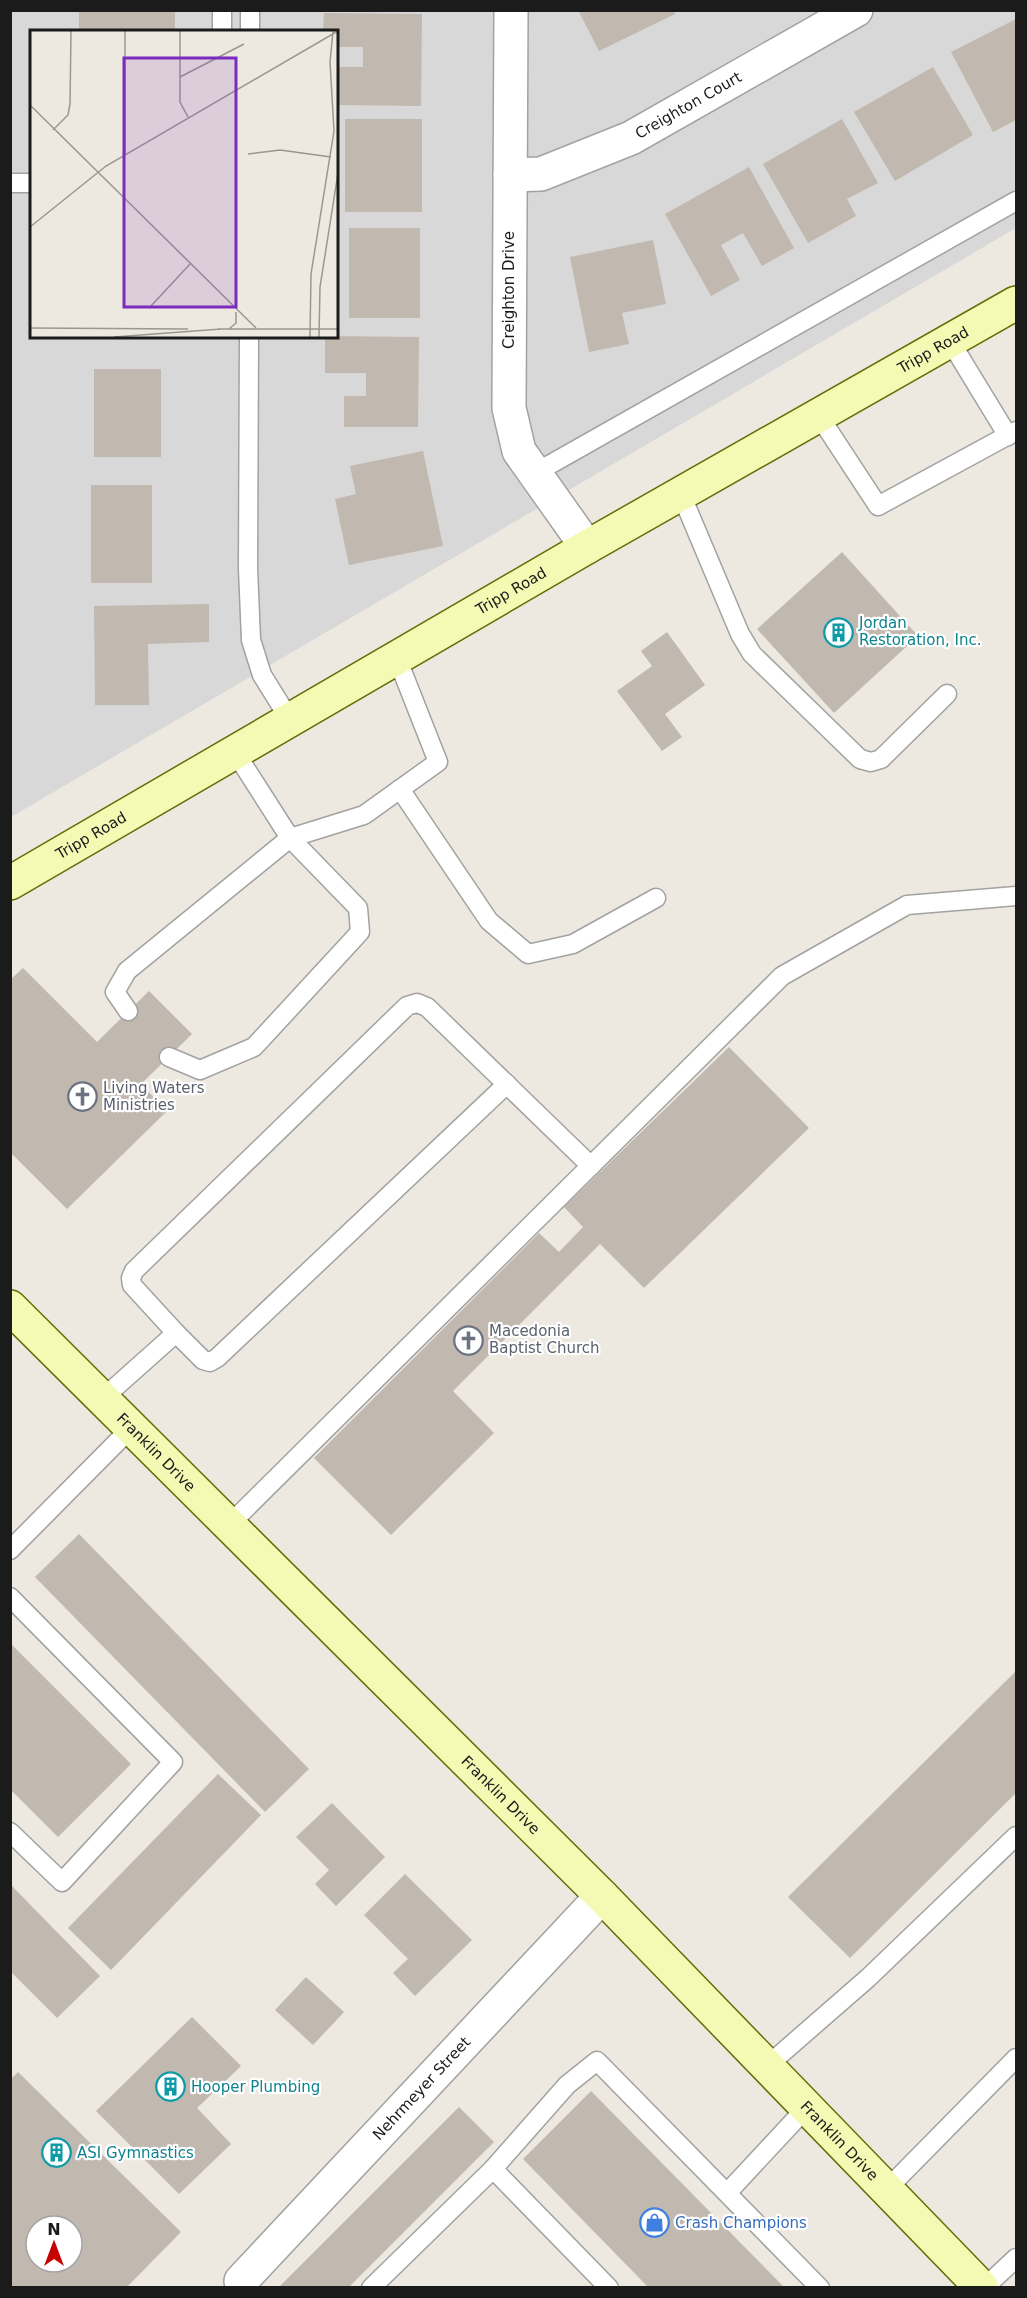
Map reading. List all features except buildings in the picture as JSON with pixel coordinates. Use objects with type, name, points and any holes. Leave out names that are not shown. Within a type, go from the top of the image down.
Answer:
[{"type":"street","name":"Creighton Drive","points":[[511,10],[509,408],[519,451],[587,547]]},
{"type":"street","name":"Creighton Court","points":[[510,175],[541,174],[631,138],[856,10]]},
{"type":"street","name":"Tripp Road","points":[[10,883],[587,547],[950,341],[1016,306]]},
{"type":"street","name":"Franklin Drive","points":[[10,1308],[602,1896],[983,2288]]},
{"type":"street","name":"Nehrmeyer Street","points":[[238,2284],[602,1896]]},
{"type":"lane","points":[[222,10],[222,30]]},
{"type":"lane","points":[[250,10],[250,30]]},
{"type":"lane","points":[[10,183],[30,183]]},
{"type":"lane","points":[[535,473],[1017,201]]},
{"type":"lane","points":[[249,338],[248,568],[251,640],[262,675],[290,720]]},
{"type":"lane","points":[[819,416],[878,506],[1012,434],[950,341]]},
{"type":"lane","points":[[681,494],[740,634],[752,654],[860,759],[871,762],[881,759],[947,694]]},
{"type":"lane","points":[[128,1011],[115,992],[127,971],[290,838],[364,815],[438,762],[398,658]]},
{"type":"lane","points":[[169,1057],[200,1070],[254,1047],[360,932],[358,908],[290,838],[235,752]]},
{"type":"lane","points":[[400,789],[489,921],[528,954],[573,944],[656,898]]},
{"type":"lane","points":[[229,1525],[782,976],[907,905],[1017,896]]},
{"type":"lane","points":[[507,1084],[217,1359],[210,1362],[203,1360],[132,1285],[134,1271],[407,1006],[417,1003],[427,1007],[507,1084],[591,1166]]},
{"type":"lane","points":[[102,1399],[176,1333]]},
{"type":"lane","points":[[10,1550],[131,1428]]},
{"type":"lane","points":[[10,1597],[173,1762],[62,1882],[10,1832]]},
{"type":"lane","points":[[767,2066],[868,1978],[1017,1836]]},
{"type":"lane","points":[[887,2189],[1017,2058]]},
{"type":"lane","points":[[371,2288],[493,2169],[567,2085],[597,2061],[820,2288]]},
{"type":"lane","points":[[728,2192],[807,2107]]},
{"type":"lane","points":[[493,2169],[609,2288]]},
{"type":"lane","points":[[983,2288],[1017,2258]]},
{"type":"shaded area","points":[[10,11],[1016,11],[1016,228],[11,817]]},
{"type":"place","name":"Jordan Restoration, Inc.","points":[[838,632]]},
{"type":"place","name":"Living Waters Ministries","points":[[82,1097]]},
{"type":"place","name":"Macedonia Baptist Church","points":[[468,1340]]},
{"type":"place","name":"Hooper Plumbing","points":[[170,2087]]},
{"type":"place","name":"ASI Gymnastics","points":[[56,2153]]},
{"type":"place","name":"Crash Champions","points":[[654,2223]]}]
